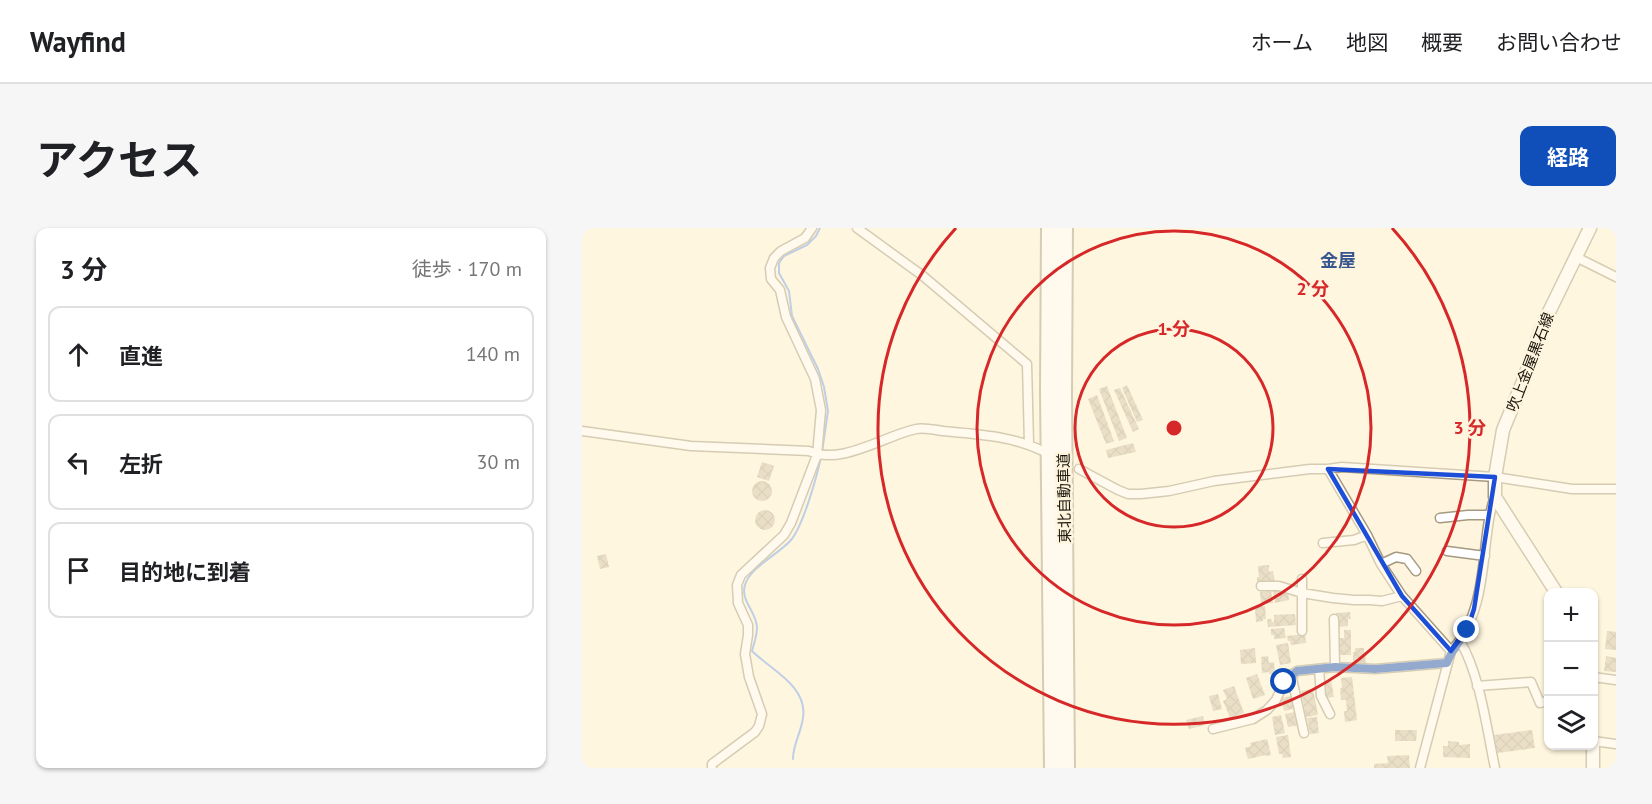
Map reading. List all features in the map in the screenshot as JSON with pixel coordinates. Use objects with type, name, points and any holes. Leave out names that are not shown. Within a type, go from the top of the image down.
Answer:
[{"type":"highway","name":"東北自動車道","points":[[1050,228],[1049,392],[1053,768]]},
{"type":"highway","name":"東北自動車道","points":[[1064,228],[1066,768]]},
{"type":"main road","name":"吹上金屋黒石線","points":[[1495,497],[1495,477],[1503,430],[1547,316],[1590,228]]},
{"type":"main road","points":[[1495,497],[1553,588]]},
{"type":"main road","points":[[1593,750],[1593,768]]},
{"type":"street","points":[[712,768],[712,764],[755,732],[762,714],[749,677],[746,654],[748,625],[738,603],[737,585],[741,575],[784,535],[820,455],[821,410],[815,379],[786,317],[780,290],[771,279],[770,268],[774,258],[781,251],[805,238],[812,228]]},
{"type":"street","points":[[857,228],[923,276],[1027,364],[1029,444]]},
{"type":"street","points":[[1576,257],[1616,277]]},
{"type":"street","points":[[582,431],[691,446],[808,451],[820,455],[833,455],[918,429],[994,436],[1029,444],[1043,451]]},
{"type":"street","points":[[1079,470],[1128,494],[1170,491],[1214,481],[1342,467],[1495,477],[1572,489],[1616,489]]},
{"type":"street","points":[[1328,469],[1367,535],[1381,564],[1402,596],[1451,651]]},
{"type":"street","points":[[1420,768],[1451,651],[1467,630],[1474,609],[1485,556],[1491,507],[1495,497]]},
{"type":"street","points":[[1440,518],[1490,515]]},
{"type":"street","points":[[1323,543],[1354,540],[1367,535]]},
{"type":"street","points":[[1447,551],[1485,556]]},
{"type":"street","points":[[1381,564],[1396,557],[1407,558],[1416,571]]},
{"type":"street","points":[[1302,579],[1302,631]]},
{"type":"street","points":[[1261,586],[1279,586],[1302,593],[1333,598],[1382,601],[1402,596]]},
{"type":"street","points":[[1334,620],[1335,667]]},
{"type":"street","points":[[1460,641],[1467,652],[1477,686],[1495,768]]},
{"type":"street","points":[[1213,729],[1253,719],[1267,710],[1276,700],[1284,682],[1297,671],[1335,667],[1375,669],[1447,663]]},
{"type":"street","points":[[1319,669],[1321,696],[1330,714]]},
{"type":"street","points":[[1291,674],[1304,733]]},
{"type":"street","points":[[1598,678],[1616,680]]},
{"type":"street","points":[[1477,686],[1531,682],[1539,703],[1544,702]]},
{"type":"street","points":[[1598,743],[1616,744]]},
{"type":"highlighted area","points":[[1328,469],[1495,477],[1474,609],[1467,630],[1451,651],[1402,596]]},
{"type":"building","points":[[1127,385],[1143,420],[1137,422],[1122,388]]},
{"type":"building","points":[[1107,386],[1127,438],[1119,441],[1099,389]]},
{"type":"building","points":[[1120,388],[1139,429],[1133,432],[1114,390]]},
{"type":"building","points":[[1097,395],[1114,441],[1106,444],[1088,399]]},
{"type":"building","points":[[1133,443],[1136,452],[1108,458],[1106,450]]},
{"type":"building","points":[[762,462],[774,466],[769,481],[757,477]]},
{"type":"building","points":[[762,481],[769,484],[772,491],[769,498],[762,501],[755,498],[752,491],[755,484]]},
{"type":"building","points":[[765,510],[772,513],[775,520],[772,527],[765,530],[758,527],[755,520],[758,513]]},
{"type":"building","points":[[606,554],[609,567],[600,569],[597,556]]},
{"type":"building","points":[[1269,565],[1269,572],[1273,571],[1275,582],[1257,584],[1258,566]]},
{"type":"building","points":[[1273,590],[1288,591],[1289,600],[1275,603]]},
{"type":"building","points":[[1271,591],[1273,603],[1261,604],[1260,592]]},
{"type":"building","points":[[1255,606],[1265,606],[1266,619],[1256,622]]},
{"type":"building","points":[[1350,612],[1351,619],[1348,619],[1348,626],[1337,627],[1336,613]]},
{"type":"building","points":[[1295,614],[1296,625],[1268,627],[1267,619],[1274,622],[1274,615]]},
{"type":"building","points":[[1284,628],[1286,638],[1274,639],[1271,629]]},
{"type":"building","points":[[1344,630],[1351,630],[1351,655],[1337,655],[1337,638],[1344,638]]},
{"type":"building","points":[[1607,631],[1616,632],[1616,650],[1605,649]]},
{"type":"building","points":[[1305,634],[1306,643],[1291,645],[1288,641],[1287,636]]},
{"type":"building","points":[[1288,643],[1291,663],[1280,665],[1276,645]]},
{"type":"building","points":[[1255,648],[1256,663],[1241,664],[1240,650]]},
{"type":"building","points":[[1355,648],[1364,648],[1366,663],[1353,664]]},
{"type":"building","points":[[1268,656],[1269,663],[1274,662],[1275,674],[1262,673],[1261,657]]},
{"type":"building","points":[[1606,656],[1616,658],[1616,672],[1604,671]]},
{"type":"building","points":[[1257,674],[1265,695],[1253,699],[1246,678]]},
{"type":"building","points":[[1352,677],[1357,720],[1345,722],[1346,700],[1341,700],[1341,678]]},
{"type":"building","points":[[1331,680],[1334,697],[1325,698],[1322,681]]},
{"type":"building","points":[[1234,686],[1244,713],[1230,718],[1223,701],[1227,699],[1223,690]]},
{"type":"building","points":[[1313,689],[1318,715],[1306,717],[1301,691]]},
{"type":"building","points":[[1218,694],[1222,709],[1213,711],[1209,696]]},
{"type":"building","points":[[1292,696],[1296,708],[1284,711],[1281,698]]},
{"type":"building","points":[[1294,712],[1299,725],[1288,727],[1285,714]]},
{"type":"building","points":[[1281,715],[1285,733],[1275,735],[1272,717]]},
{"type":"building","points":[[1203,716],[1205,725],[1189,729],[1186,720]]},
{"type":"building","points":[[1317,717],[1319,733],[1310,734],[1307,718]]},
{"type":"building","points":[[1395,730],[1417,730],[1416,741],[1395,741]]},
{"type":"building","points":[[1532,730],[1535,748],[1497,753],[1494,735]]},
{"type":"building","points":[[1288,735],[1291,757],[1283,758],[1282,754],[1279,754],[1276,737]]},
{"type":"building","points":[[1267,739],[1271,755],[1248,759],[1245,748],[1251,746],[1250,743]]},
{"type":"building","points":[[1448,741],[1459,742],[1459,745],[1470,744],[1470,758],[1443,757],[1443,746],[1448,746]]},
{"type":"building","points":[[1409,755],[1410,768],[1374,768],[1374,764],[1388,763],[1387,756]]},
{"type":"waterway","points":[[820,228],[807,245],[784,256],[779,263],[779,273],[789,291],[792,316],[818,369],[824,387],[828,411],[822,452]]},
{"type":"waterway","points":[[793,759],[803,718],[803,707],[794,688],[752,651],[757,628],[744,591],[748,578],[753,572],[786,545],[796,533],[809,500],[821,457]]},
{"type":"district","name":"金屋","points":[[1338,260]]},
{"type":"route","points":[[1284,682],[1297,671],[1335,667],[1375,669],[1447,663],[1451,651],[1467,630]]}]
